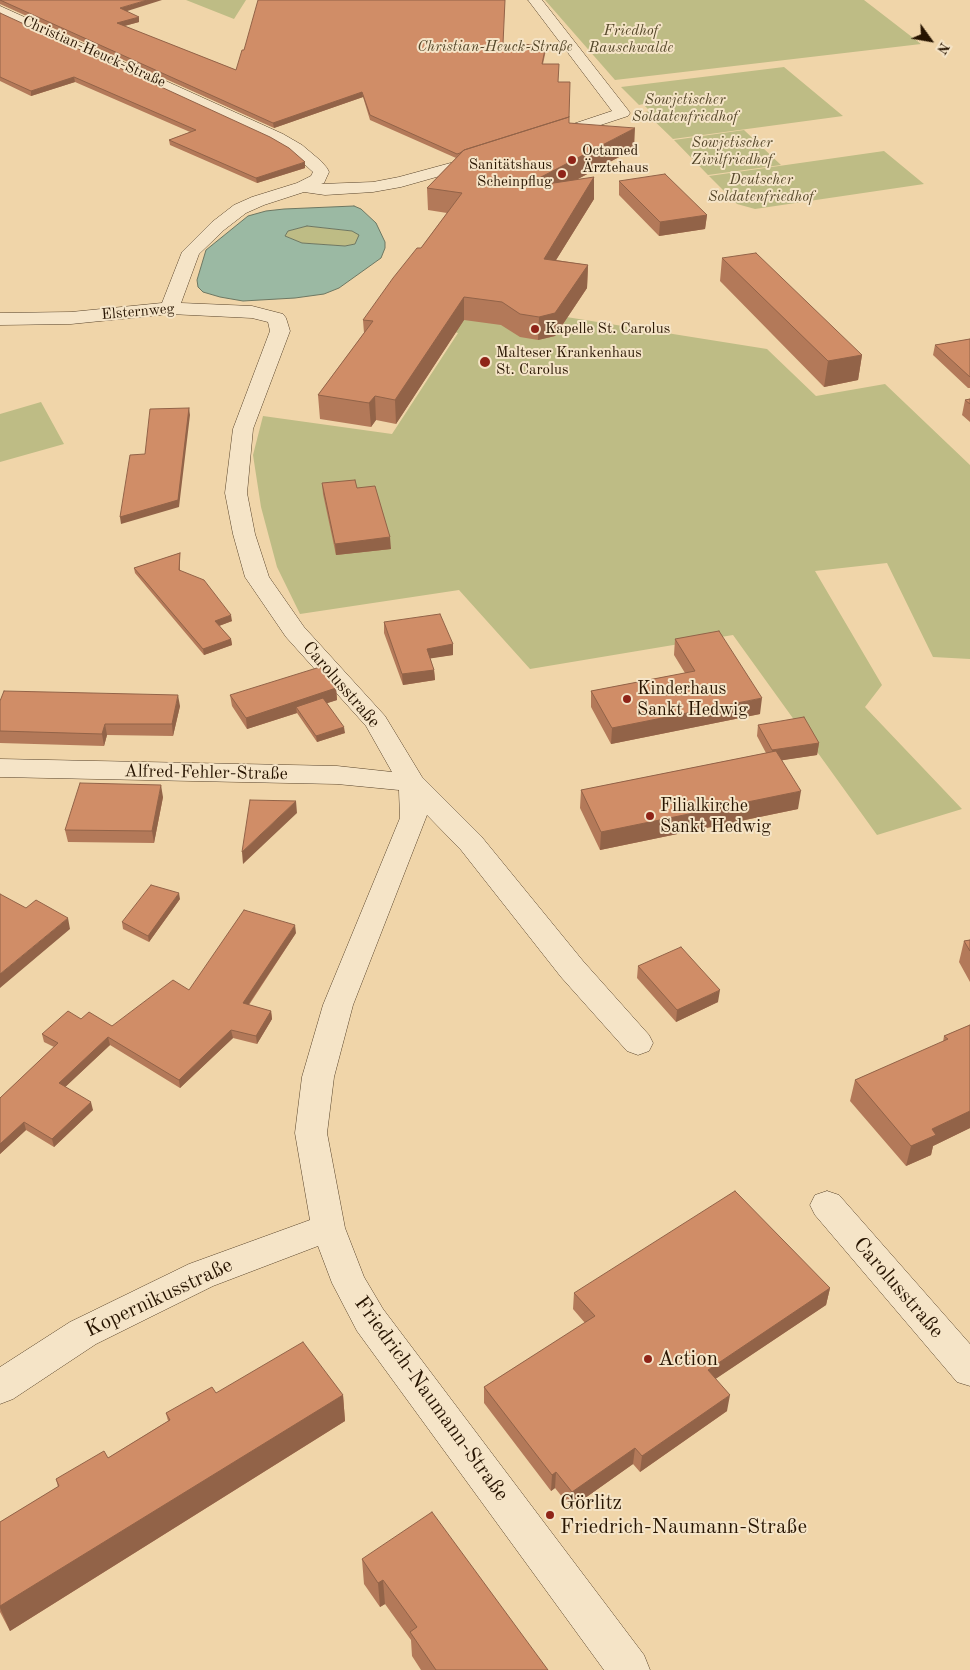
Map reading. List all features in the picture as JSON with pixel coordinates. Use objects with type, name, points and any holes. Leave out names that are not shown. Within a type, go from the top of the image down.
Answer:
[{"type":"street","points":[[536,0],[622,113],[536,142]]},
{"type":"street","name":"Christian-Heuck-Straße","points":[[0,10],[277,136],[309,159],[321,172],[318,179],[303,188]]},
{"type":"street","points":[[170,308],[191,252],[218,226],[240,210],[258,201],[303,188],[344,190],[373,187],[424,176],[491,156]]},
{"type":"street","name":"Elsternweg","points":[[0,319],[71,318],[170,308],[252,312],[276,318]]},
{"type":"street","name":"Carolusstraße","points":[[276,318],[280,331],[243,429],[236,493],[244,534],[257,577],[295,632],[376,722],[412,783],[471,843],[572,969],[638,1043]]},
{"type":"street","name":"Alfred-Fehler-Straße","points":[[0,768],[337,775],[412,783]]},
{"type":"street","name":"Friedrich-Naumann-Straße","points":[[412,783],[414,818],[338,1005],[318,1078],[311,1134],[328,1228],[349,1283],[370,1320],[629,1670]]},
{"type":"street","name":"Carolusstraße","points":[[827,1205],[970,1370]]},
{"type":"street","name":"Kopernikusstraße","points":[[0,1387],[82,1333],[202,1275],[328,1228]]},
{"type":"green space","points":[[186,0],[246,0],[234,19]]},
{"type":"green space","name":"Friedhof Rauschwalde","points":[[545,0],[864,0],[921,44],[615,80]]},
{"type":"green space","name":"Sowjetischer Soldatenfriedhof","points":[[784,67],[843,116],[673,139],[645,112],[650,111],[643,104],[639,105],[621,87]]},
{"type":"green space","name":"Sowjetischer Zivilfriedhof","points":[[744,130],[781,165],[708,175],[674,140]]},
{"type":"green space","name":"Deutscher Soldatenfriedhof","points":[[884,151],[924,184],[755,209],[737,204],[709,176]]},
{"type":"green space","points":[[307,226],[352,231],[360,235],[355,244],[345,246],[302,243],[285,236],[288,231]]},
{"type":"green space","points":[[466,301],[767,349],[816,396],[885,384],[970,465],[970,659],[933,657],[887,563],[815,571],[882,685],[865,707],[962,809],[877,835],[733,635],[530,669],[459,590],[300,614],[277,567],[261,507],[253,455],[263,416],[392,434],[458,333],[445,330]]},
{"type":"green space","points":[[41,402],[64,444],[0,462],[0,414]]},
{"type":"shaded area","points":[[354,206],[361,209],[376,223],[385,242],[381,258],[339,288],[324,294],[243,301],[203,292],[198,287],[197,280],[206,250],[248,216],[284,209]],"holes":[[[307,226],[352,231],[359,235],[355,244],[345,246],[302,243],[285,236],[288,231]]]},
{"type":"building","points":[[0,0],[147,0],[120,8],[139,17],[117,23],[236,70],[242,50],[244,50],[258,0],[505,0],[503,44],[546,45],[542,64],[559,64],[558,82],[570,82],[569,117],[464,150],[457,154],[370,115],[362,92],[273,123]]},
{"type":"building","points":[[0,13],[270,137],[289,148],[305,162],[256,178],[169,140],[196,130],[74,77],[31,91],[0,77]]},
{"type":"building","points":[[569,117],[569,123],[635,128],[520,188],[594,177],[544,259],[588,265],[555,313],[539,317],[520,314],[502,302],[464,297],[395,400],[375,396],[369,403],[318,395],[373,321],[363,320],[393,278],[417,248],[421,248],[462,193],[427,188],[464,150]]},
{"type":"building","points":[[665,174],[707,215],[660,222],[619,181]]},
{"type":"building","points":[[756,253],[862,355],[828,361],[722,258]]},
{"type":"building","points":[[970,339],[970,377],[935,345]]},
{"type":"building","points":[[189,408],[178,500],[120,517],[130,455],[145,454],[150,409]]},
{"type":"building","points":[[355,480],[357,488],[375,486],[390,537],[335,544],[322,483]]},
{"type":"building","points":[[180,553],[179,570],[204,580],[231,615],[215,621],[231,639],[203,649],[134,568]]},
{"type":"building","points":[[440,614],[453,644],[427,649],[434,670],[402,674],[384,622]]},
{"type":"building","points":[[719,631],[762,698],[612,728],[591,691],[695,671],[675,639]]},
{"type":"building","points":[[320,667],[335,683],[336,688],[246,718],[230,695]]},
{"type":"building","points":[[4,691],[178,695],[172,724],[105,724],[102,734],[0,731],[0,701]]},
{"type":"building","points":[[323,698],[344,727],[316,736],[296,707]]},
{"type":"building","points":[[804,717],[819,743],[772,750],[758,725]]},
{"type":"building","points":[[776,751],[801,791],[601,832],[581,790]]},
{"type":"building","points":[[80,783],[161,785],[152,831],[65,830]]},
{"type":"building","points":[[250,800],[296,801],[242,852]]},
{"type":"building","points":[[151,885],[179,893],[148,936],[122,922]]},
{"type":"building","points":[[0,894],[26,908],[36,900],[68,918],[0,974]]},
{"type":"building","points":[[244,910],[295,925],[243,1003],[271,1011],[256,1036],[231,1030],[179,1080],[108,1037],[59,1083],[91,1102],[52,1139],[24,1122],[0,1144],[0,1098],[58,1043],[42,1034],[68,1011],[81,1019],[89,1012],[112,1026],[173,980],[189,990]]},
{"type":"building","points":[[970,940],[970,951],[964,941]]},
{"type":"building","points":[[681,947],[720,990],[677,1010],[638,966]]},
{"type":"building","points":[[970,1025],[970,1111],[932,1129],[936,1135],[911,1146],[855,1080],[948,1039],[944,1036]]},
{"type":"building","name":"Action","points":[[735,1191],[830,1288],[708,1370],[730,1395],[642,1456],[635,1448],[572,1492],[556,1472],[552,1475],[484,1387],[595,1316],[574,1293]]},
{"type":"building","points":[[303,1342],[343,1395],[0,1606],[0,1522],[59,1486],[56,1479],[104,1451],[108,1458],[170,1420],[166,1413],[212,1387],[216,1393]]},
{"type":"building","points":[[432,1512],[548,1670],[436,1670],[410,1632],[417,1627],[383,1580],[378,1583],[362,1559]]},
{"type":"place","name":"Octamed Ärztehaus","points":[[572,160]]},
{"type":"place","name":"Sanitätshaus Scheinpflug","points":[[562,174]]},
{"type":"place","name":"Kapelle St. Carolus","points":[[535,329]]},
{"type":"place","name":"Malteser Krankenhaus St. Carolus","points":[[485,362]]},
{"type":"place","name":"Kinderhaus Sankt Hedwig","points":[[627,699]]},
{"type":"place","name":"Filialkirche Sankt Hedwig","points":[[650,816]]},
{"type":"place","name":"Action","points":[[648,1359]]},
{"type":"place","name":"Görlitz Friedrich-Naumann-Straße","points":[[550,1515]]}]
